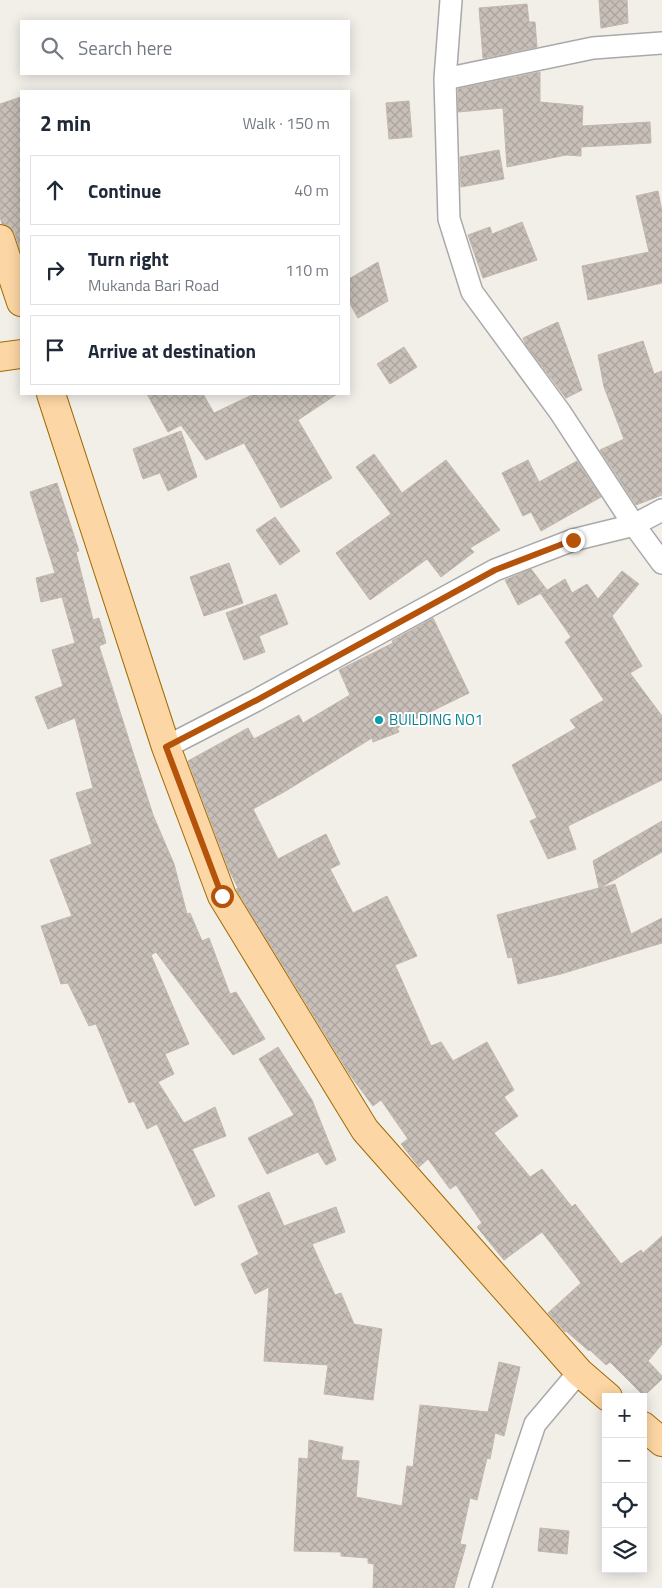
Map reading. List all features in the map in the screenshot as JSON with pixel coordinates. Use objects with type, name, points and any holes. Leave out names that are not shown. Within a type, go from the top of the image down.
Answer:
[{"type":"main road","points":[[0,239],[20,299]]},
{"type":"main road","points":[[0,357],[20,354]]},
{"type":"main road","points":[[51,395],[166,747],[222,896],[365,1130],[579,1372],[603,1393]]},
{"type":"main road","points":[[647,1429],[662,1442]]},
{"type":"street","points":[[451,0],[445,79],[449,219],[472,292],[560,412],[634,525],[662,563]]},
{"type":"street","points":[[445,79],[593,48],[662,43]]},
{"type":"street","points":[[166,747],[255,701],[495,570],[573,540],[634,525],[662,510]]},
{"type":"street","points":[[480,1588],[535,1424],[579,1372]]},
{"type":"building","points":[[599,0],[627,0],[628,23],[601,28]]},
{"type":"building","points":[[527,4],[529,22],[535,22],[537,47],[483,58],[479,8]]},
{"type":"building","points":[[540,72],[540,102],[583,106],[582,126],[650,122],[651,143],[581,147],[581,156],[566,155],[507,167],[503,108],[458,112],[458,89]]},
{"type":"building","points":[[20,97],[20,250],[15,234],[10,227],[2,224],[0,217],[0,104]]},
{"type":"building","points":[[409,101],[412,137],[389,139],[386,103]]},
{"type":"building","points":[[499,150],[504,179],[461,187],[460,157]]},
{"type":"building","points":[[658,191],[662,211],[662,283],[588,300],[582,266],[649,252],[636,196]]},
{"type":"building","points":[[522,222],[537,260],[483,278],[468,235],[490,227],[492,234]]},
{"type":"building","points":[[378,262],[388,301],[358,318],[350,304],[350,278]]},
{"type":"building","points":[[558,322],[582,390],[566,398],[526,345],[523,338]]},
{"type":"building","points":[[643,341],[654,374],[662,371],[662,495],[636,505],[600,450],[624,439],[604,387],[598,355]]},
{"type":"building","points":[[404,347],[417,367],[390,384],[377,364]]},
{"type":"building","points":[[148,395],[204,395],[214,413],[252,395],[336,395],[298,420],[332,478],[281,508],[244,443],[206,460],[181,425],[168,432]]},
{"type":"building","points":[[181,431],[197,477],[168,491],[160,473],[143,479],[133,449]]},
{"type":"building","points":[[374,454],[402,493],[446,460],[500,530],[470,548],[474,552],[441,577],[427,559],[370,600],[336,553],[391,514],[356,467]]},
{"type":"building","points":[[528,460],[539,482],[577,461],[601,497],[541,531],[531,512],[523,516],[502,473]]},
{"type":"building","points":[[57,483],[79,551],[76,552],[93,620],[99,618],[106,643],[99,646],[153,815],[174,864],[187,914],[190,913],[202,941],[209,938],[230,994],[236,992],[265,1039],[233,1055],[156,952],[151,955],[189,1044],[165,1054],[174,1074],[158,1082],[184,1123],[215,1107],[226,1136],[192,1149],[215,1196],[195,1206],[157,1124],[147,1129],[134,1101],[129,1103],[96,1024],[89,1026],[68,983],[61,984],[41,926],[72,916],[50,860],[92,844],[76,793],[93,788],[75,718],[48,729],[35,697],[63,686],[52,650],[75,643],[62,597],[41,602],[36,578],[55,573],[30,492]]},
{"type":"building","points":[[275,517],[300,551],[280,565],[256,530]]},
{"type":"building","points":[[229,563],[243,603],[204,616],[190,577]]},
{"type":"building","points":[[531,569],[547,590],[518,605],[505,580]]},
{"type":"building","points":[[622,571],[639,584],[612,616],[642,666],[630,673],[662,716],[662,780],[568,826],[576,849],[548,859],[530,821],[537,818],[512,765],[576,728],[570,720],[604,700],[565,642],[571,637],[541,594],[565,579],[572,593],[587,584],[598,599]]},
{"type":"building","points":[[276,594],[288,624],[259,636],[265,652],[244,660],[226,613]]},
{"type":"building","points":[[433,618],[469,693],[397,728],[399,732],[373,742],[372,738],[253,809],[278,859],[326,834],[340,864],[330,869],[353,913],[387,896],[417,956],[395,965],[431,1046],[441,1042],[453,1061],[487,1042],[514,1090],[504,1097],[518,1116],[494,1133],[530,1177],[542,1169],[572,1207],[575,1204],[621,1264],[641,1250],[643,1253],[662,1236],[662,1344],[648,1361],[662,1376],[662,1379],[647,1393],[641,1393],[610,1362],[606,1365],[590,1350],[565,1332],[548,1313],[581,1283],[542,1232],[504,1260],[477,1227],[482,1223],[456,1185],[450,1189],[428,1159],[419,1167],[401,1144],[408,1139],[381,1100],[373,1106],[350,1075],[236,889],[238,888],[229,870],[188,761],[248,728],[254,739],[299,715],[303,723],[350,695],[339,670],[393,643],[392,641]]},
{"type":"building","points":[[662,821],[662,852],[600,888],[615,884],[631,934],[662,918],[662,943],[561,974],[518,984],[512,957],[508,958],[497,915],[599,888],[593,861]]},
{"type":"building","points":[[278,1047],[312,1100],[336,1160],[326,1165],[318,1152],[267,1174],[248,1138],[294,1115],[259,1059]]},
{"type":"building","points":[[269,1192],[284,1226],[336,1207],[345,1232],[312,1244],[335,1295],[341,1293],[354,1324],[382,1329],[373,1400],[324,1394],[328,1365],[264,1361],[269,1287],[255,1294],[241,1264],[259,1254],[238,1206]]},
{"type":"building","points":[[499,1362],[520,1367],[504,1436],[495,1433],[490,1459],[487,1458],[477,1500],[470,1498],[460,1544],[466,1545],[454,1588],[373,1588],[374,1564],[368,1563],[368,1558],[341,1556],[341,1552],[294,1551],[299,1458],[308,1459],[309,1440],[343,1447],[341,1460],[359,1461],[356,1497],[402,1506],[407,1466],[413,1467],[420,1405],[488,1412]]},
{"type":"building","points":[[540,1528],[569,1531],[567,1554],[538,1551]]},
{"type":"place","name":"BUILDING NO1","points":[[379,720]]},
{"type":"route","points":[[222,896],[166,747],[255,701],[495,570],[573,540]]}]
